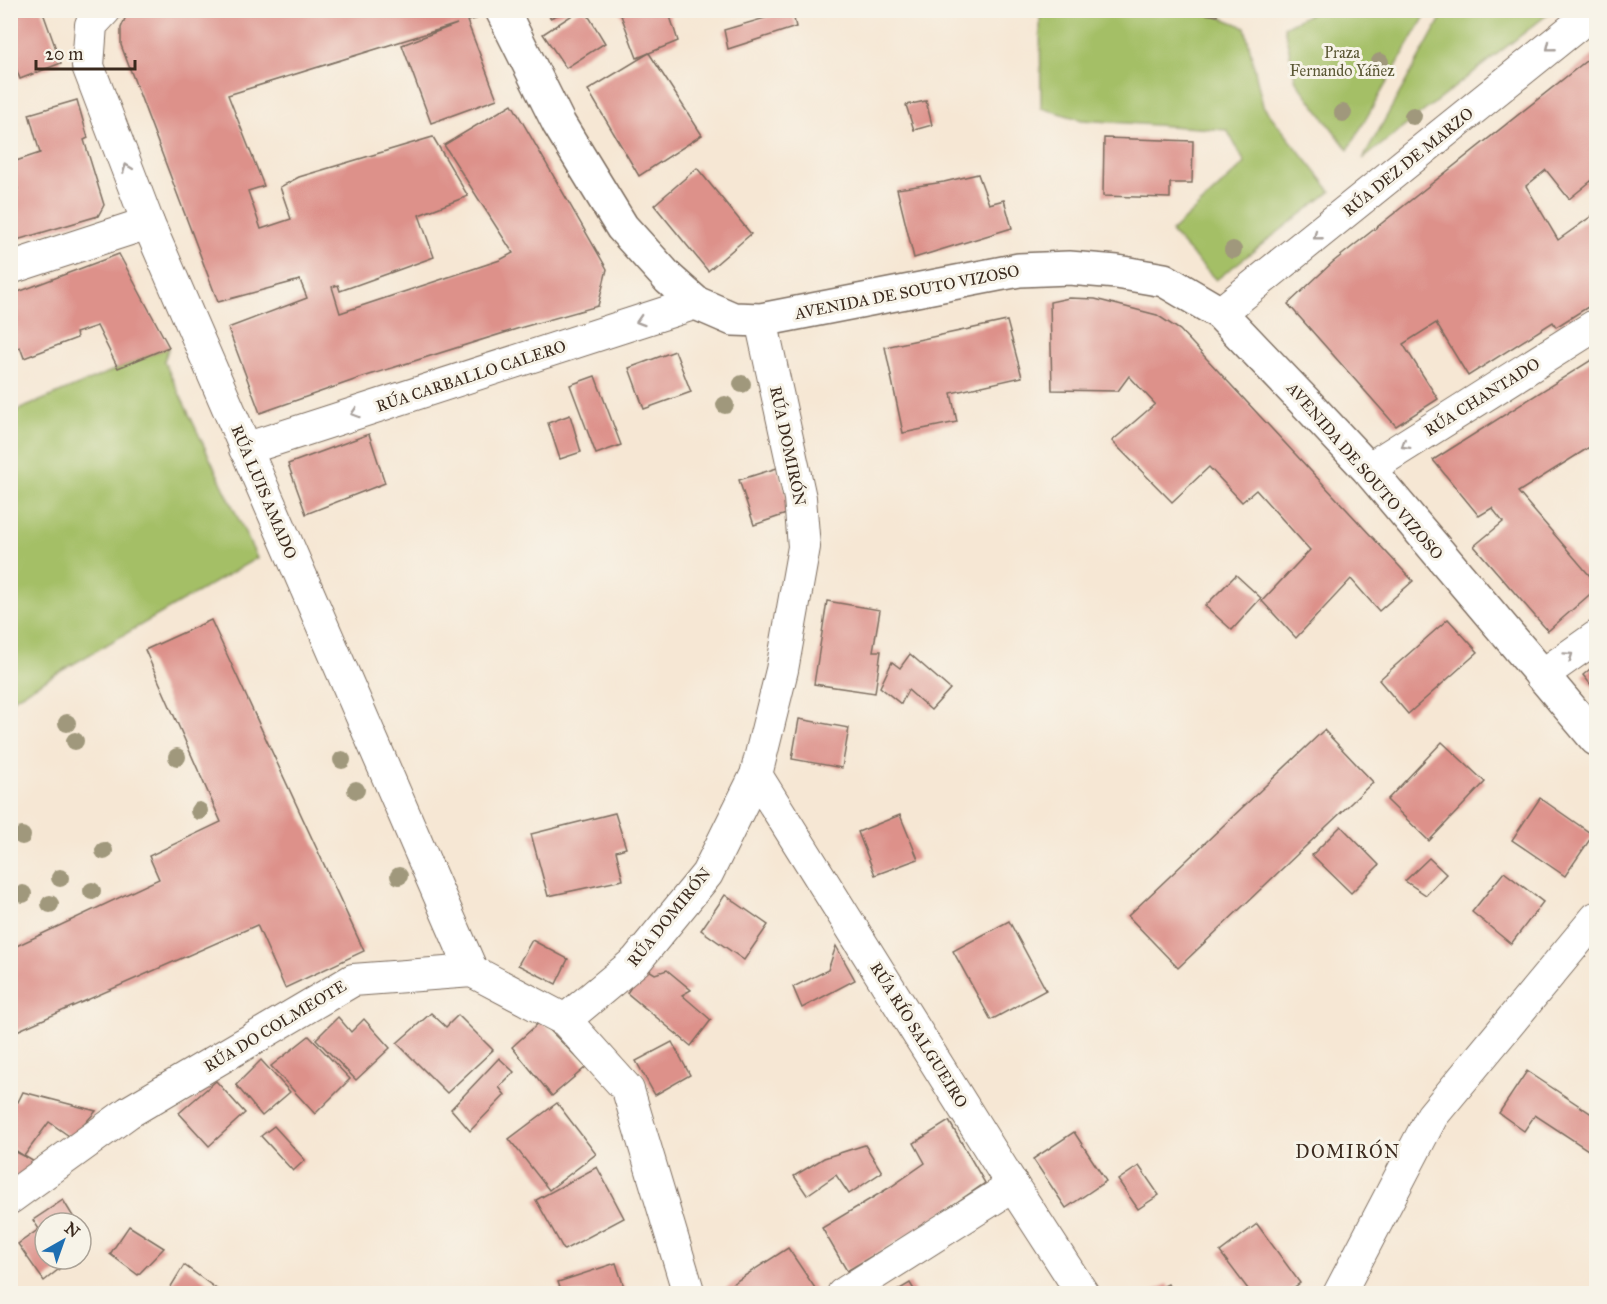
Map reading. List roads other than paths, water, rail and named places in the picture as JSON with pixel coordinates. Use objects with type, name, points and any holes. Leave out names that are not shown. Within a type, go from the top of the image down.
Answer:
[{"type":"street","name":"RÚA LUIS AMADO","points":[[105,10],[91,25],[88,66],[148,223],[472,970]]},
{"type":"street","name":"AVENIDA DE SOUTO VIZOSO","points":[[502,10],[559,124],[622,227],[669,279],[696,303],[733,319],[761,320],[1019,270],[1069,268],[1118,272],[1164,280],[1220,313],[1368,470],[1596,739]]},
{"type":"street","name":"RÚA DEZ DE MARZO","points":[[1220,313],[1596,10]]},
{"type":"street","points":[[10,268],[148,223]]},
{"type":"street","name":"RÚA CARBALLO CALERO","points":[[245,449],[696,303]]},
{"type":"street","name":"RÚA DOMIRÓN","points":[[565,1020],[636,961],[707,874],[756,775],[782,670],[804,547],[800,498],[761,320]]},
{"type":"street","name":"RÚA CHANTADO","points":[[1368,470],[1596,325]]},
{"type":"street","points":[[1541,676],[1596,637]]},
{"type":"street","name":"RÚA RÍO SALGUEIRO","points":[[756,775],[1013,1186],[1083,1293]]},
{"type":"street","points":[[1339,1293],[1432,1116],[1596,918]]},
{"type":"street","points":[[472,970],[565,1020],[628,1090],[689,1293]]},
{"type":"street","name":"RÚA DO COLMEOTE","points":[[10,1198],[129,1112],[353,980],[472,970]]},
{"type":"street","points":[[843,1293],[1013,1186]]},
{"type":"district","name":"DOMIRÓN","points":[[1348,1152]]},
{"type":"park label","name":"Praza Fernando Yáñez","points":[[1342,61]]}]
